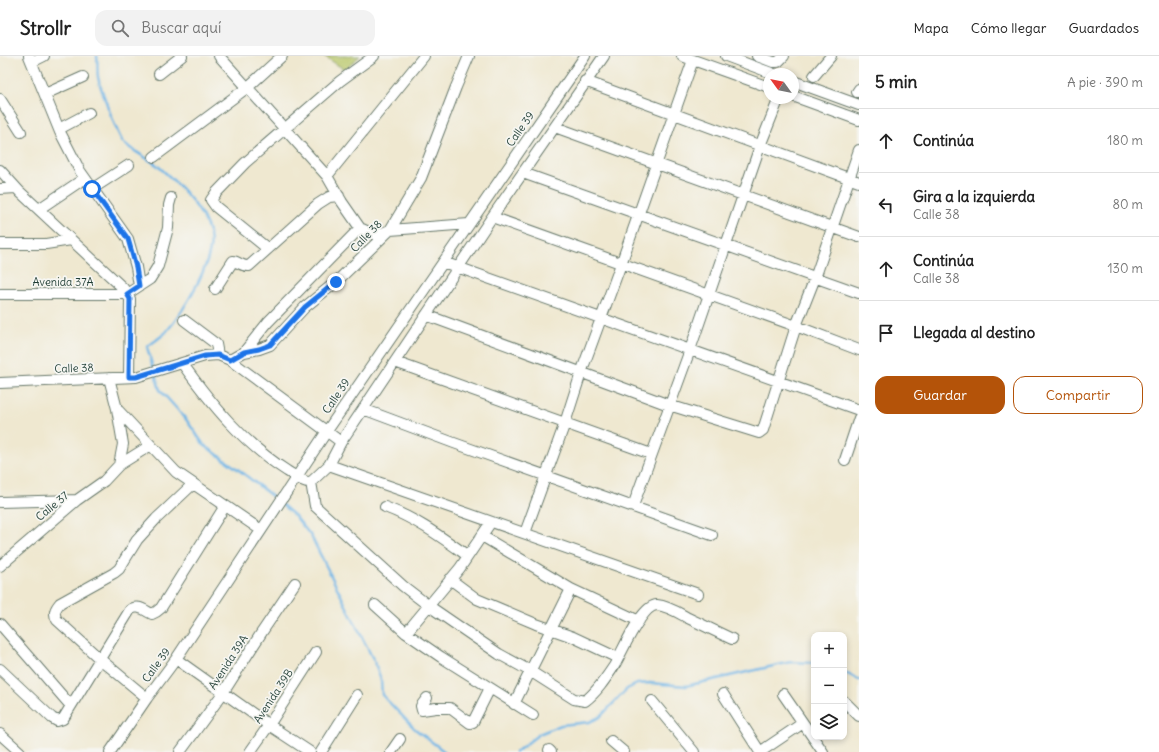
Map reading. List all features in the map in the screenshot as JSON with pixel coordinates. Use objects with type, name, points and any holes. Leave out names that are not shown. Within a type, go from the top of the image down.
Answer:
[{"type":"street","points":[[44,56],[30,59],[59,129],[85,178],[128,239],[136,267],[139,286]]},
{"type":"street","points":[[159,74],[182,56]]},
{"type":"street","points":[[219,56],[327,176],[360,228],[373,234],[380,234],[390,230],[469,224]]},
{"type":"street","points":[[154,157],[248,87],[282,56]]},
{"type":"street","points":[[268,249],[216,207],[212,200],[216,193],[245,163],[340,81],[374,56]]},
{"type":"street","points":[[327,176],[424,56]]},
{"type":"street","name":"Calle 38","points":[[230,360],[244,352],[270,345],[305,307],[336,282],[390,230],[421,178],[469,56]]},
{"type":"street","name":"Calle 39","points":[[110,752],[176,659],[327,431],[585,56]]},
{"type":"street","points":[[311,482],[329,465],[341,442],[426,315],[585,81],[604,56]]},
{"type":"street","points":[[682,56],[763,85]]},
{"type":"street","points":[[726,56],[763,70]]},
{"type":"street","points":[[757,56],[773,62],[778,62],[784,56]]},
{"type":"street","points":[[814,76],[830,56]]},
{"type":"street","points":[[525,533],[693,60]]},
{"type":"street","points":[[45,94],[83,77]]},
{"type":"street","points":[[585,81],[854,180]]},
{"type":"street","points":[[799,83],[859,105]]},
{"type":"street","points":[[799,98],[859,120]]},
{"type":"street","points":[[0,99],[21,132]]},
{"type":"street","points":[[633,506],[690,350],[760,146],[778,104]]},
{"type":"street","points":[[59,129],[89,113]]},
{"type":"street","points":[[555,127],[859,237]]},
{"type":"street","points":[[426,315],[669,405],[759,433],[763,430],[796,326],[815,278],[832,228],[854,180],[859,150]]},
{"type":"street","points":[[92,189],[128,165]]},
{"type":"street","points":[[0,170],[16,188],[123,288],[127,294],[130,299],[129,377]]},
{"type":"street","points":[[523,174],[859,293]]},
{"type":"street","points":[[39,209],[85,178]]},
{"type":"street","points":[[0,189],[16,188]]},
{"type":"street","points":[[215,289],[233,261],[246,267],[250,266],[318,204],[329,197],[339,196]]},
{"type":"street","points":[[127,294],[150,279],[158,266],[168,228],[168,205],[171,198]]},
{"type":"street","points":[[492,217],[859,350]]},
{"type":"street","points":[[244,352],[268,322],[360,228]]},
{"type":"street","points":[[0,244],[46,244],[71,240]]},
{"type":"street","points":[[443,262],[859,410]]},
{"type":"street","name":"Avenida 37A","points":[[0,294],[127,294]]},
{"type":"street","points":[[184,320],[216,344],[218,355],[230,360],[341,442]]},
{"type":"street","name":"Calle 38","points":[[0,383],[136,377],[205,356],[218,355]]},
{"type":"street","points":[[395,362],[651,454]]},
{"type":"street","points":[[182,363],[226,420],[252,445],[274,463],[296,477],[311,482]]},
{"type":"street","points":[[109,378],[117,409],[123,444],[119,465]]},
{"type":"street","points":[[117,409],[176,472],[261,530]]},
{"type":"street","points":[[363,409],[454,444],[712,535]]},
{"type":"street","points":[[845,460],[859,418]]},
{"type":"street","name":"Calle 37","points":[[0,566],[77,500],[104,481],[119,465],[151,445]]},
{"type":"street","points":[[329,465],[698,594]]},
{"type":"street","points":[[311,482],[316,506],[403,586],[429,606],[499,654],[530,671],[574,699],[583,702],[591,697],[618,658],[638,621],[647,609],[656,605],[668,608],[732,639]]},
{"type":"street","points":[[147,698],[100,659],[57,620],[55,616],[56,608],[60,603],[118,569],[138,540],[156,519],[193,484]]},
{"type":"street","points":[[0,502],[77,500]]},
{"type":"street","points":[[0,669],[52,718],[57,721],[63,720],[130,610],[137,606],[152,614],[161,608],[225,506]]},
{"type":"street","points":[[386,507],[405,515],[433,531],[468,556]]},
{"type":"street","points":[[406,633],[468,556],[491,522]]},
{"type":"street","points":[[482,536],[571,589],[638,621]]},
{"type":"street","points":[[450,579],[477,599],[573,637],[618,658]]},
{"type":"street","name":"Avenida 39A","points":[[180,752],[222,693],[295,583]]},
{"type":"street","points":[[514,704],[571,589]]},
{"type":"street","points":[[375,605],[406,633],[533,715]]},
{"type":"street","points":[[0,624],[71,706]]},
{"type":"street","name":"Avenida 39B","points":[[250,752],[316,652]]},
{"type":"street","points":[[176,659],[222,693],[310,752]]},
{"type":"street","points":[[427,698],[421,706],[422,710],[450,708],[470,723],[473,722],[490,688]]},
{"type":"street","points":[[723,694],[760,752],[803,723]]},
{"type":"street","points":[[784,694],[823,752]]},
{"type":"street","points":[[321,752],[357,695]]},
{"type":"street","points":[[652,701],[694,752]]},
{"type":"street","points":[[846,704],[859,716]]},
{"type":"street","points":[[0,734],[20,752]]},
{"type":"street","points":[[391,752],[400,739]]},
{"type":"street","points":[[611,740],[624,752]]},
{"type":"green space","points":[[324,56],[360,56],[345,70]]},
{"type":"waterway","points":[[97,56],[99,82],[113,121],[123,142],[158,166],[182,189],[196,206],[207,225],[210,235],[208,258],[189,300],[166,332],[147,347],[153,368]]},
{"type":"waterway","points":[[155,373],[160,390],[185,418],[204,445],[278,501]]},
{"type":"waterway","points":[[281,504],[295,516],[311,536],[375,663],[381,680],[382,695],[415,729],[445,752]]},
{"type":"waterway","points":[[516,752],[539,734],[561,725],[589,722],[600,717],[627,689],[637,684],[650,683],[686,686],[791,662],[811,663]]},
{"type":"waterway","points":[[847,674],[859,680]]},
{"type":"route","points":[[92,189],[128,239],[136,267],[139,286],[127,294],[130,299],[129,377],[136,377],[205,356],[218,355],[230,360],[244,352],[270,345],[305,307],[336,282]]}]
